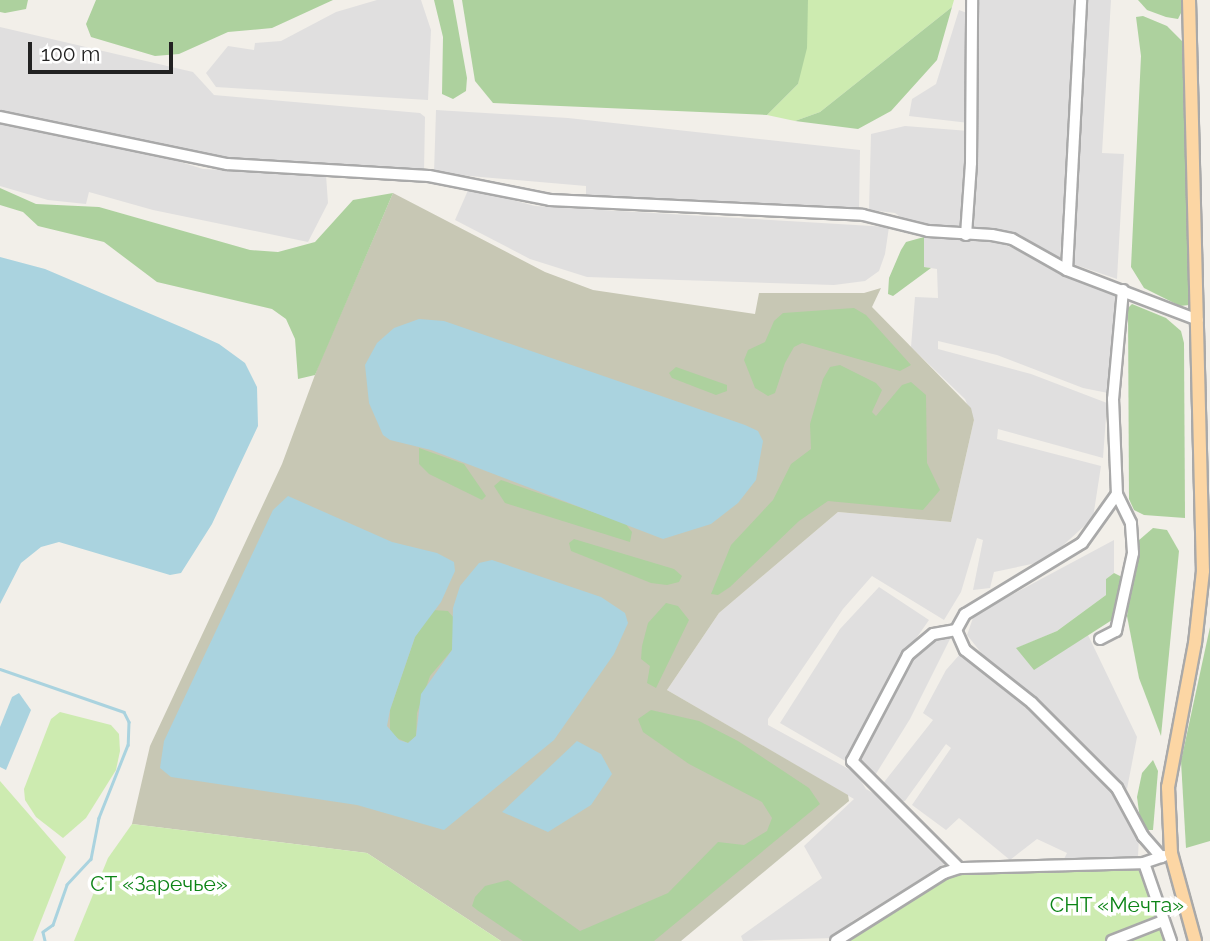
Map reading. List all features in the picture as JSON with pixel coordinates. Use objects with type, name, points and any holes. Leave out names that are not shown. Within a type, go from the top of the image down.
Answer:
[{"type":"main road","points":[[1189,0],[1203,571],[1195,643],[1168,787],[1166,855],[1195,941]]},
{"type":"street","points":[[966,235],[971,163],[971,0]]},
{"type":"street","points":[[1067,270],[1081,0]]},
{"type":"street","points":[[0,117],[227,164],[429,176],[550,200],[863,215],[928,232],[1012,239],[1067,270],[1198,320]]},
{"type":"street","points":[[1100,639],[1116,631],[1133,553],[1131,523],[1117,494],[1113,399],[1124,290]]},
{"type":"street","points":[[956,630],[965,614],[1082,543],[1117,494]]},
{"type":"street","points":[[836,941],[959,868],[1144,863],[1166,855],[1143,835],[1117,788],[1032,703],[965,650],[956,630]]},
{"type":"street","points":[[956,630],[933,634],[908,655],[852,761],[959,868]]},
{"type":"street","points":[[1144,863],[1171,941]]},
{"type":"street","points":[[1112,941],[1163,921]]},
{"type":"shaded area","points":[[377,0],[421,0],[431,30],[428,100],[216,87],[206,73],[228,46],[254,50],[255,43],[281,41],[336,12]]},
{"type":"shaded area","points":[[975,0],[1078,0],[1060,260],[1019,234],[974,229]]},
{"type":"shaded area","points":[[1085,0],[1111,0],[1102,153],[1124,154],[1117,279],[1070,263]]},
{"type":"shaded area","points":[[959,10],[967,13],[969,123],[909,116],[912,99],[936,84]]},
{"type":"shaded area","points":[[0,27],[193,72],[214,95],[420,113],[425,117],[424,172],[191,156],[170,147],[0,113]]},
{"type":"shaded area","points":[[436,110],[568,118],[860,150],[859,210],[586,195],[586,186],[434,173]]},
{"type":"shaded area","points":[[0,124],[142,150],[203,169],[326,175],[328,203],[308,242],[153,210],[89,192],[86,204],[48,200],[0,186]]},
{"type":"shaded area","points":[[905,126],[969,131],[963,231],[911,225],[895,213],[869,210],[871,134]]},
{"type":"shaded area","points":[[469,188],[535,206],[889,227],[879,271],[865,281],[834,285],[587,277],[530,259],[455,220]]},
{"type":"shaded area","points":[[393,193],[545,272],[593,290],[755,314],[759,293],[864,293],[881,288],[872,307],[971,408],[974,420],[951,522],[838,512],[719,613],[667,690],[848,795],[849,801],[681,941],[501,941],[367,853],[132,824],[150,746],[282,464],[319,364]]},
{"type":"shaded area","points":[[924,237],[1001,243],[1118,295],[1108,393],[1083,388],[997,355],[938,341],[938,349],[1031,374],[1107,403],[1103,458],[998,429],[997,439],[1101,466],[1093,518],[1046,561],[994,572],[990,588],[973,590],[983,540],[977,538],[961,592],[944,620],[872,576],[843,609],[768,719],[768,725],[856,773],[866,789],[880,797],[946,863],[851,922],[852,926],[833,938],[743,941],[741,936],[822,878],[804,846],[854,799],[667,690],[719,613],[838,512],[951,522],[974,420],[965,399],[911,347],[915,297],[938,298],[937,269],[924,267]]},
{"type":"shaded area","points":[[1114,540],[1114,573],[1106,579],[1106,595],[1057,631],[1017,648],[1034,669],[1088,635],[1137,737],[1127,789],[995,670],[967,635],[974,615]]},
{"type":"shaded area","points":[[879,587],[929,620],[885,683],[847,762],[780,723],[840,629]]},
{"type":"shaded area","points":[[946,634],[951,637],[910,719],[874,777],[857,761],[905,669],[930,640]]},
{"type":"shaded area","points":[[961,653],[1027,705],[1116,797],[1139,837],[1138,856],[1086,862],[1064,859],[1067,853],[1037,839],[1010,860],[959,818],[946,830],[912,805],[951,748],[946,744],[905,801],[900,802],[881,786],[933,720],[923,713],[946,670]]},
{"type":"green space","points":[[0,0],[28,0],[26,9],[5,13],[0,12]]},
{"type":"green space","points":[[96,0],[333,0],[272,28],[228,32],[179,54],[155,56],[91,37],[86,24]]},
{"type":"green space","points":[[434,0],[453,0],[467,78],[466,91],[453,99],[442,94],[443,37]]},
{"type":"green space","points":[[462,0],[808,0],[807,48],[798,84],[767,115],[493,103],[475,81]]},
{"type":"green space","points":[[808,0],[954,0],[952,7],[820,112],[795,121],[767,115],[798,84]]},
{"type":"green space","points":[[1138,0],[1183,0],[1182,11],[1178,19],[1166,17],[1147,10]]},
{"type":"green space","points":[[952,7],[937,60],[891,111],[858,129],[795,121],[820,112]]},
{"type":"green space","points":[[1143,16],[1167,26],[1182,41],[1189,305],[1180,306],[1144,288],[1131,267],[1141,56],[1136,17]]},
{"type":"green space","points":[[0,188],[36,204],[99,207],[250,250],[278,252],[315,242],[353,200],[393,193],[315,375],[298,379],[295,339],[286,319],[272,309],[157,282],[104,242],[38,226],[23,212],[0,205]]},
{"type":"green space","points":[[924,237],[924,267],[931,268],[893,296],[888,294],[889,278],[906,242]]},
{"type":"green space","points":[[1132,304],[1166,318],[1181,331],[1184,343],[1185,518],[1144,515],[1134,510],[1129,499],[1128,308]]},
{"type":"green space","points":[[854,308],[866,315],[911,365],[900,371],[802,343],[794,347],[785,363],[775,393],[768,396],[755,388],[744,360],[748,350],[765,342],[774,321],[783,313]]},
{"type":"green space","points":[[840,365],[876,383],[882,390],[872,412],[876,416],[902,385],[911,382],[926,395],[927,463],[940,490],[923,510],[828,501],[799,521],[730,587],[718,595],[711,594],[731,545],[773,500],[791,464],[811,449],[810,424],[823,379],[830,367]]},
{"type":"green space","points":[[676,367],[727,385],[727,391],[716,395],[672,378],[669,373]]},
{"type":"green space","points":[[419,448],[464,464],[486,496],[482,500],[429,474],[419,464]]},
{"type":"green space","points":[[501,480],[625,523],[632,532],[630,542],[505,503],[494,486]]},
{"type":"green space","points":[[1153,528],[1167,530],[1179,551],[1161,736],[1139,678],[1127,616],[1138,541]]},
{"type":"green space","points":[[574,539],[674,569],[682,576],[679,582],[667,585],[651,583],[571,551],[569,543]]},
{"type":"green space","points":[[1114,573],[1122,577],[1112,620],[1034,670],[1016,648],[1057,631],[1106,595],[1106,579]]},
{"type":"green space","points":[[666,603],[678,606],[689,620],[656,688],[647,683],[650,666],[641,659],[642,646],[648,623]]},
{"type":"green space","points":[[433,610],[448,611],[454,618],[452,650],[430,676],[417,713],[416,736],[408,743],[390,735],[390,710],[415,637]]},
{"type":"green space","points":[[1210,627],[1210,841],[1186,848],[1181,761]]},
{"type":"green space","points":[[651,710],[699,721],[738,741],[809,788],[820,804],[654,941],[523,941],[472,906],[475,897],[485,886],[508,880],[580,931],[668,893],[718,842],[744,845],[767,831],[772,818],[762,802],[689,764],[643,732],[638,719]]},
{"type":"green space","points":[[60,712],[111,725],[119,734],[120,751],[116,770],[86,818],[63,838],[36,817],[25,800],[24,789],[51,719]]},
{"type":"green space","points":[[1153,760],[1158,771],[1153,830],[1147,830],[1140,819],[1137,797],[1142,773]]},
{"type":"green space","points":[[0,781],[66,857],[33,941],[0,941]]},
{"type":"green space","name":"СТ «Заречье»","points":[[132,824],[367,853],[501,941],[74,941],[108,858]]},
{"type":"green space","name":"СНТ «Мечта»","points":[[1143,867],[1164,941],[841,941],[946,876],[978,870]]},
{"type":"water","points":[[0,257],[45,269],[186,329],[219,344],[245,363],[257,387],[258,426],[212,524],[181,573],[170,575],[59,542],[41,547],[21,563],[0,604]]},
{"type":"water","points":[[419,319],[444,321],[758,431],[763,441],[756,480],[738,503],[711,524],[663,539],[431,450],[390,440],[383,435],[369,403],[365,365],[377,343],[394,328]]},
{"type":"water","points":[[288,496],[392,542],[437,553],[454,562],[455,571],[441,602],[415,637],[390,710],[387,726],[399,740],[408,743],[416,736],[421,694],[452,650],[453,608],[460,586],[479,563],[492,560],[601,597],[625,613],[628,623],[614,654],[554,740],[444,830],[357,805],[171,777],[160,768],[164,741],[273,510]]},
{"type":"water","points":[[19,693],[31,710],[6,770],[0,767],[0,727],[12,697]]},
{"type":"water","points":[[577,741],[601,754],[612,774],[591,805],[548,832],[502,812]]},
{"type":"waterway","points":[[0,669],[124,712],[129,722],[128,745],[99,818],[91,859],[67,885],[53,925],[43,932],[45,941]]}]
